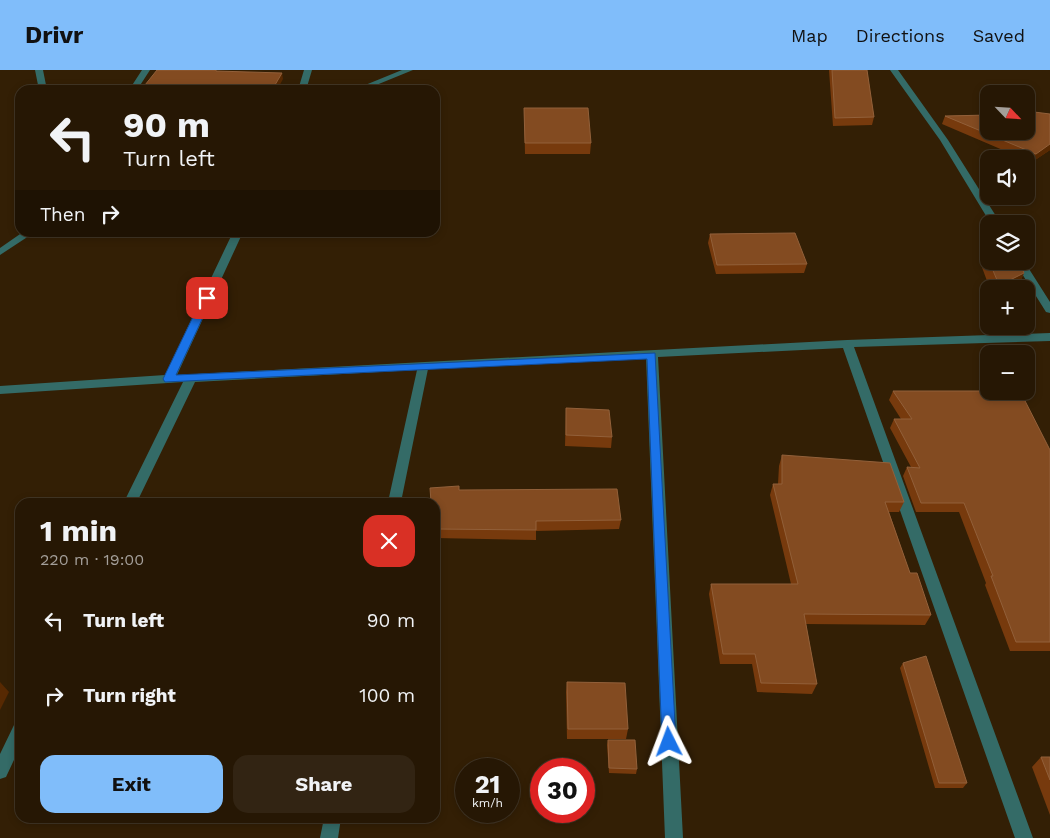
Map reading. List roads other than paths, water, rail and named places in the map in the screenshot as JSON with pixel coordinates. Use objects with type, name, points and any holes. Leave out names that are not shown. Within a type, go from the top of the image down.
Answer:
[{"type":"street","points":[[39,70],[41,85]]},
{"type":"street","points":[[136,85],[146,70]]},
{"type":"street","points":[[304,85],[308,70]]},
{"type":"street","points":[[370,85],[409,70]]},
{"type":"street","points":[[894,70],[944,140],[990,215]]},
{"type":"street","points":[[0,252],[22,237]]},
{"type":"street","points":[[169,379],[236,237]]},
{"type":"street","points":[[1026,270],[1050,310]]},
{"type":"street","points":[[0,390],[169,379],[847,344],[1050,337]]},
{"type":"street","points":[[847,344],[1024,838]]},
{"type":"street","points":[[652,355],[674,838]]},
{"type":"street","points":[[397,498],[422,366]]},
{"type":"street","points":[[132,498],[191,378]]},
{"type":"street","points":[[0,771],[15,740]]},
{"type":"street","points":[[329,838],[332,823]]}]
